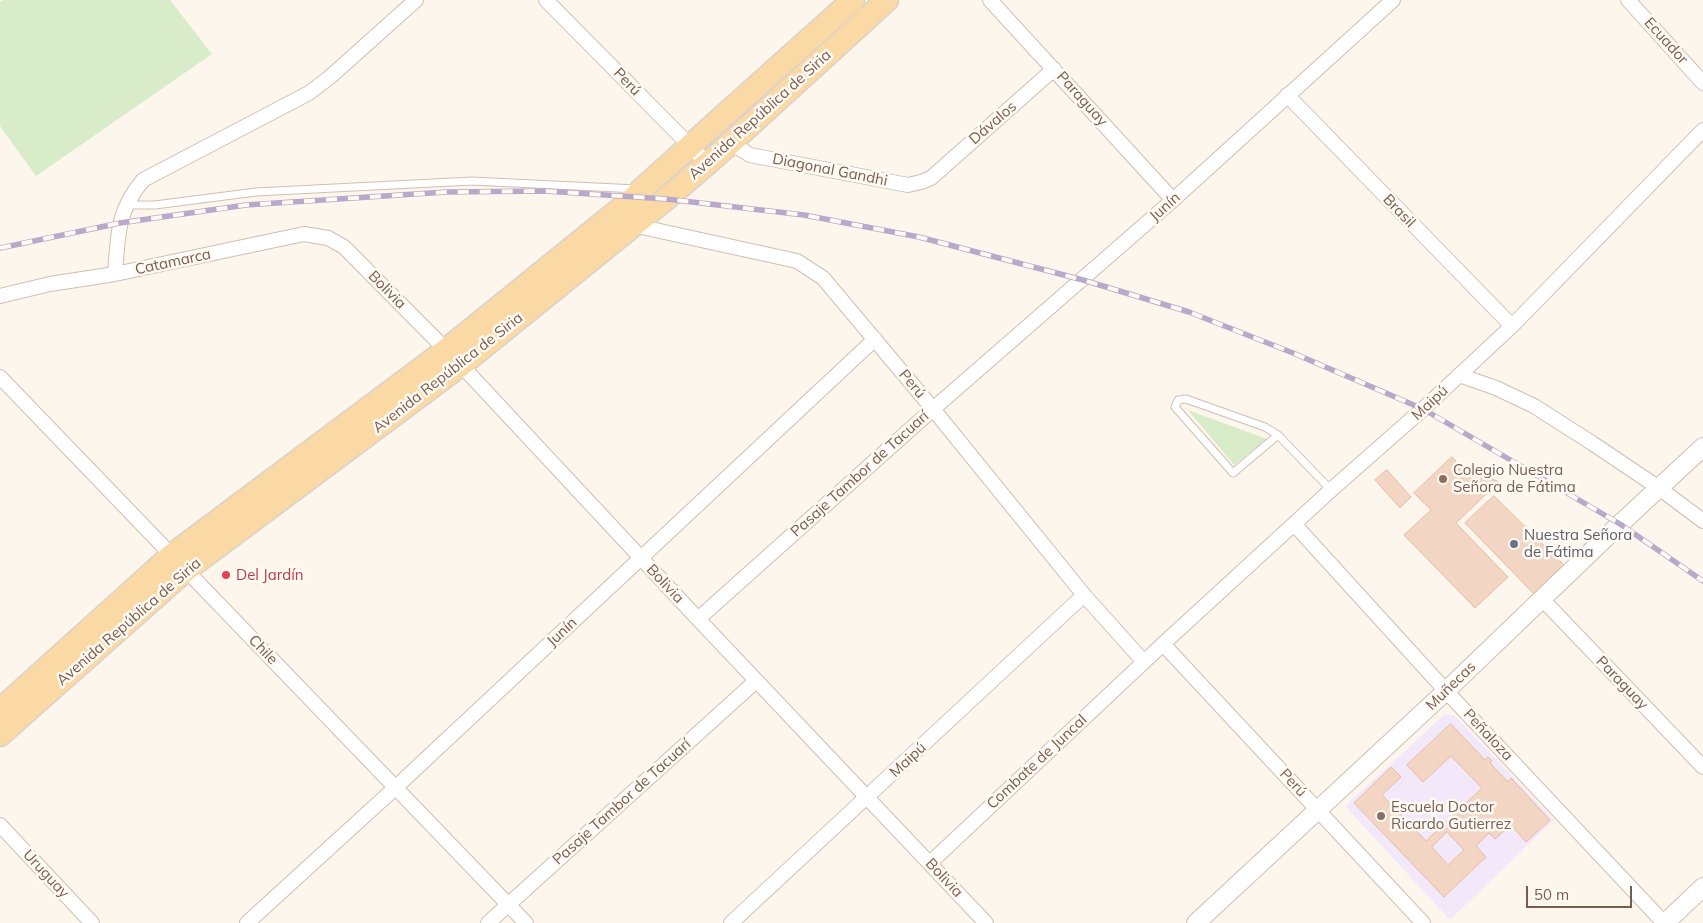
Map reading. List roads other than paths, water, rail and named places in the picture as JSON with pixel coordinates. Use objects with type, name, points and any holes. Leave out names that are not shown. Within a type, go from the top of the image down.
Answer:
[{"type":"main road","name":"Avenida República de Siria","points":[[454,358],[853,0]]},
{"type":"main road","name":"Avenida República de Siria","points":[[0,710],[179,563],[633,226],[708,164],[887,0]]},
{"type":"main road","name":"Avenida República de Siria","points":[[0,735],[179,563]]},
{"type":"street","points":[[115,274],[120,223],[131,193],[143,180],[309,93],[330,77],[416,0]]},
{"type":"street","name":"Perú","points":[[546,0],[689,147],[708,164]]},
{"type":"street","name":"Paraguay","points":[[990,0],[1173,200]]},
{"type":"street","name":"Junín","points":[[933,409],[1173,200],[1393,0]]},
{"type":"street","name":"Ecuador","points":[[1628,0],[1703,83]]},
{"type":"street","name":"Dávalos","points":[[931,178],[1054,69]]},
{"type":"street","name":"Brasil","points":[[1287,95],[1512,326]]},
{"type":"street","name":"Maipú","points":[[1144,662],[1512,326],[1703,130]]},
{"type":"street","name":"Diagonal Gandhi","points":[[731,143],[750,155],[908,185],[931,178]]},
{"type":"street","name":"Perú","points":[[611,217],[633,226],[797,261],[823,278],[933,409],[1084,595],[1144,662]]},
{"type":"street","name":"Catamarca","points":[[0,296],[50,284],[115,274],[304,234],[328,238],[344,247]]},
{"type":"street","name":"Bolivia","points":[[344,247],[454,358],[986,923]]},
{"type":"street","name":"Junín","points":[[247,923],[395,788],[875,339]]},
{"type":"street","points":[[1459,375],[1496,388],[1534,406],[1659,488],[1703,521]]},
{"type":"street","name":"Chile","points":[[0,377],[526,923]]},
{"type":"street","name":"Pasaje Tambor de Tacuarí","points":[[698,619],[933,409]]},
{"type":"street","name":"Muñecas","points":[[1196,923],[1703,447]]},
{"type":"street","name":"Peñaloza","points":[[1294,524],[1664,923]]},
{"type":"street","name":"Maipú","points":[[730,923],[1084,595]]},
{"type":"street","name":"Paraguay","points":[[1542,599],[1703,768]]},
{"type":"street","name":"Perú","points":[[1163,644],[1423,923]]},
{"type":"street","name":"Combate de Juncal","points":[[930,863],[1144,662]]},
{"type":"street","name":"Pasaje Tambor de Tacuarí","points":[[488,923],[756,680]]},
{"type":"street","name":"Uruguay","points":[[0,825],[92,923]]},
{"type":"street","points":[[1664,923],[1703,887]]},
{"type":"lane","points":[[126,205],[155,205],[256,192],[472,181],[642,189]]},
{"type":"lane","points":[[1278,435],[1233,473],[1175,407],[1178,400],[1186,399],[1265,427],[1278,435],[1331,490]]},
{"type":"railway","points":[[0,248],[120,223],[246,205],[446,192],[545,191],[666,199],[804,215],[919,237],[1083,280],[1189,312],[1293,353],[1423,409],[1620,524],[1703,581]]},
{"type":"place","name":"Colegio Nuestra Señora de Fátima","points":[[1443,479]]},
{"type":"place","name":"Nuestra Señora de Fátima","points":[[1514,544]]},
{"type":"place","name":"Del Jardín","points":[[226,575]]},
{"type":"place","name":"Escuela Doctor Ricardo Gutierrez","points":[[1381,816]]}]
